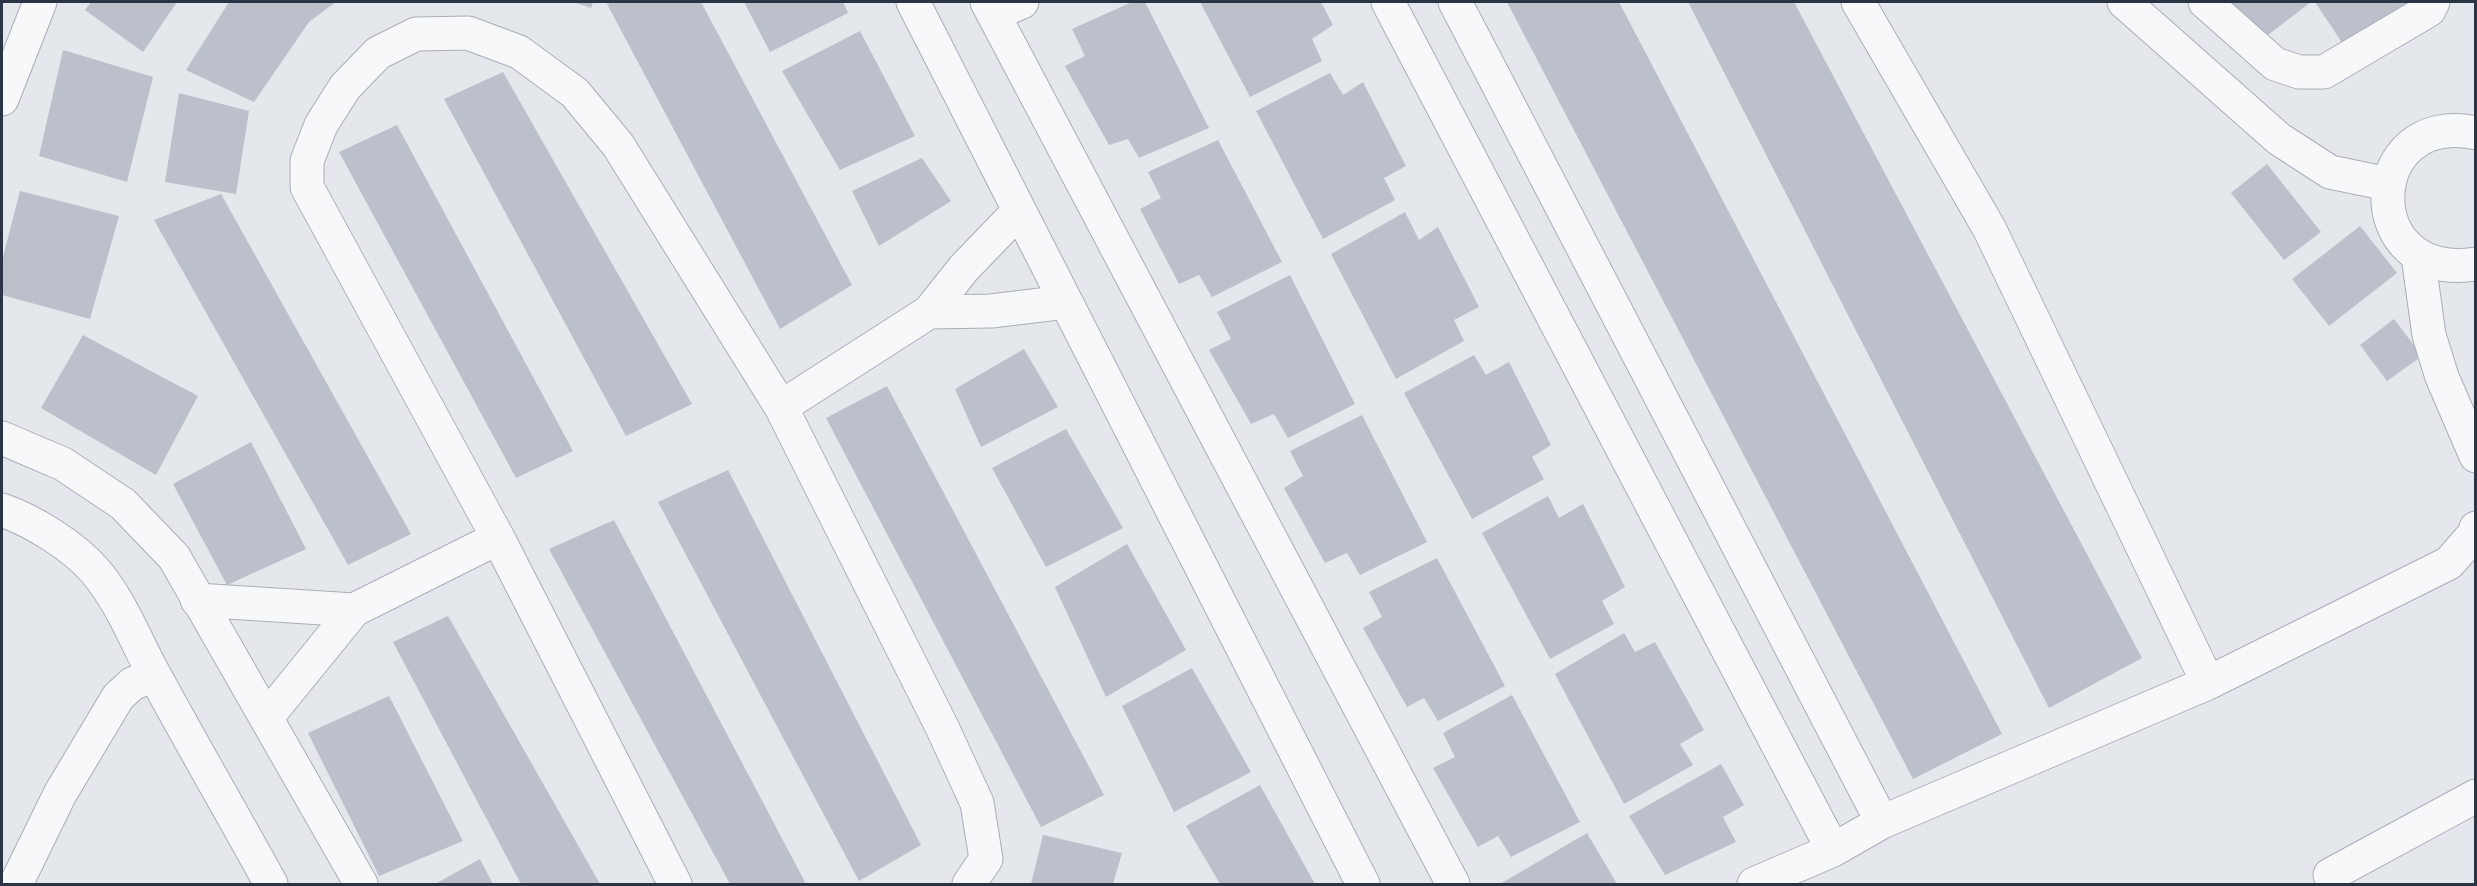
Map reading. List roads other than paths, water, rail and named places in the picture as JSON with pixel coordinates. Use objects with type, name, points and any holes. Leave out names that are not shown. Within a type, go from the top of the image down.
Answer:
[{"type":"street","points":[[2,99],[40,2]]},
{"type":"street","points":[[913,2],[1018,212],[1363,885]]},
{"type":"street","points":[[1388,2],[1833,850]]},
{"type":"street","points":[[1455,2],[1882,822]]},
{"type":"street","points":[[1858,2],[1989,228],[2208,683]]},
{"type":"street","points":[[2124,2],[2279,139],[2330,172],[2388,184]]},
{"type":"street","points":[[2205,2],[2275,64],[2300,72],[2324,72],[2428,10],[2433,2]]},
{"type":"street","points":[[1001,6],[1453,885]]},
{"type":"street","points":[[675,885],[498,538],[307,187],[307,161],[321,125],[345,87],[378,53],[416,34],[468,33],[519,52],[575,93],[618,145],[781,407],[937,716],[977,803],[986,859],[969,885]]},
{"type":"street","points":[[2475,133],[2461,129],[2442,130],[2423,137],[2406,149],[2394,165],[2388,184],[2386,205],[2392,225],[2402,242],[2418,256],[2436,264],[2457,267],[2475,264]]},
{"type":"street","points":[[781,407],[929,312],[964,268],[1018,212]]},
{"type":"street","points":[[2418,256],[2429,335],[2442,377],[2475,456]]},
{"type":"street","points":[[929,312],[991,311],[1066,302]]},
{"type":"street","points":[[2,438],[63,464],[123,504],[174,557],[361,885]]},
{"type":"street","points":[[2,510],[14,514],[71,548],[96,572],[115,599],[154,675],[271,885]]},
{"type":"street","points":[[1754,885],[1833,850],[1882,822],[2208,683],[2449,562],[2475,532],[2475,528]]},
{"type":"street","points":[[267,717],[354,610],[498,538]]},
{"type":"street","points":[[197,600],[354,610]]},
{"type":"street","points":[[16,885],[60,794],[118,697],[132,684],[154,675]]},
{"type":"street","points":[[2325,882],[2475,796]]}]
